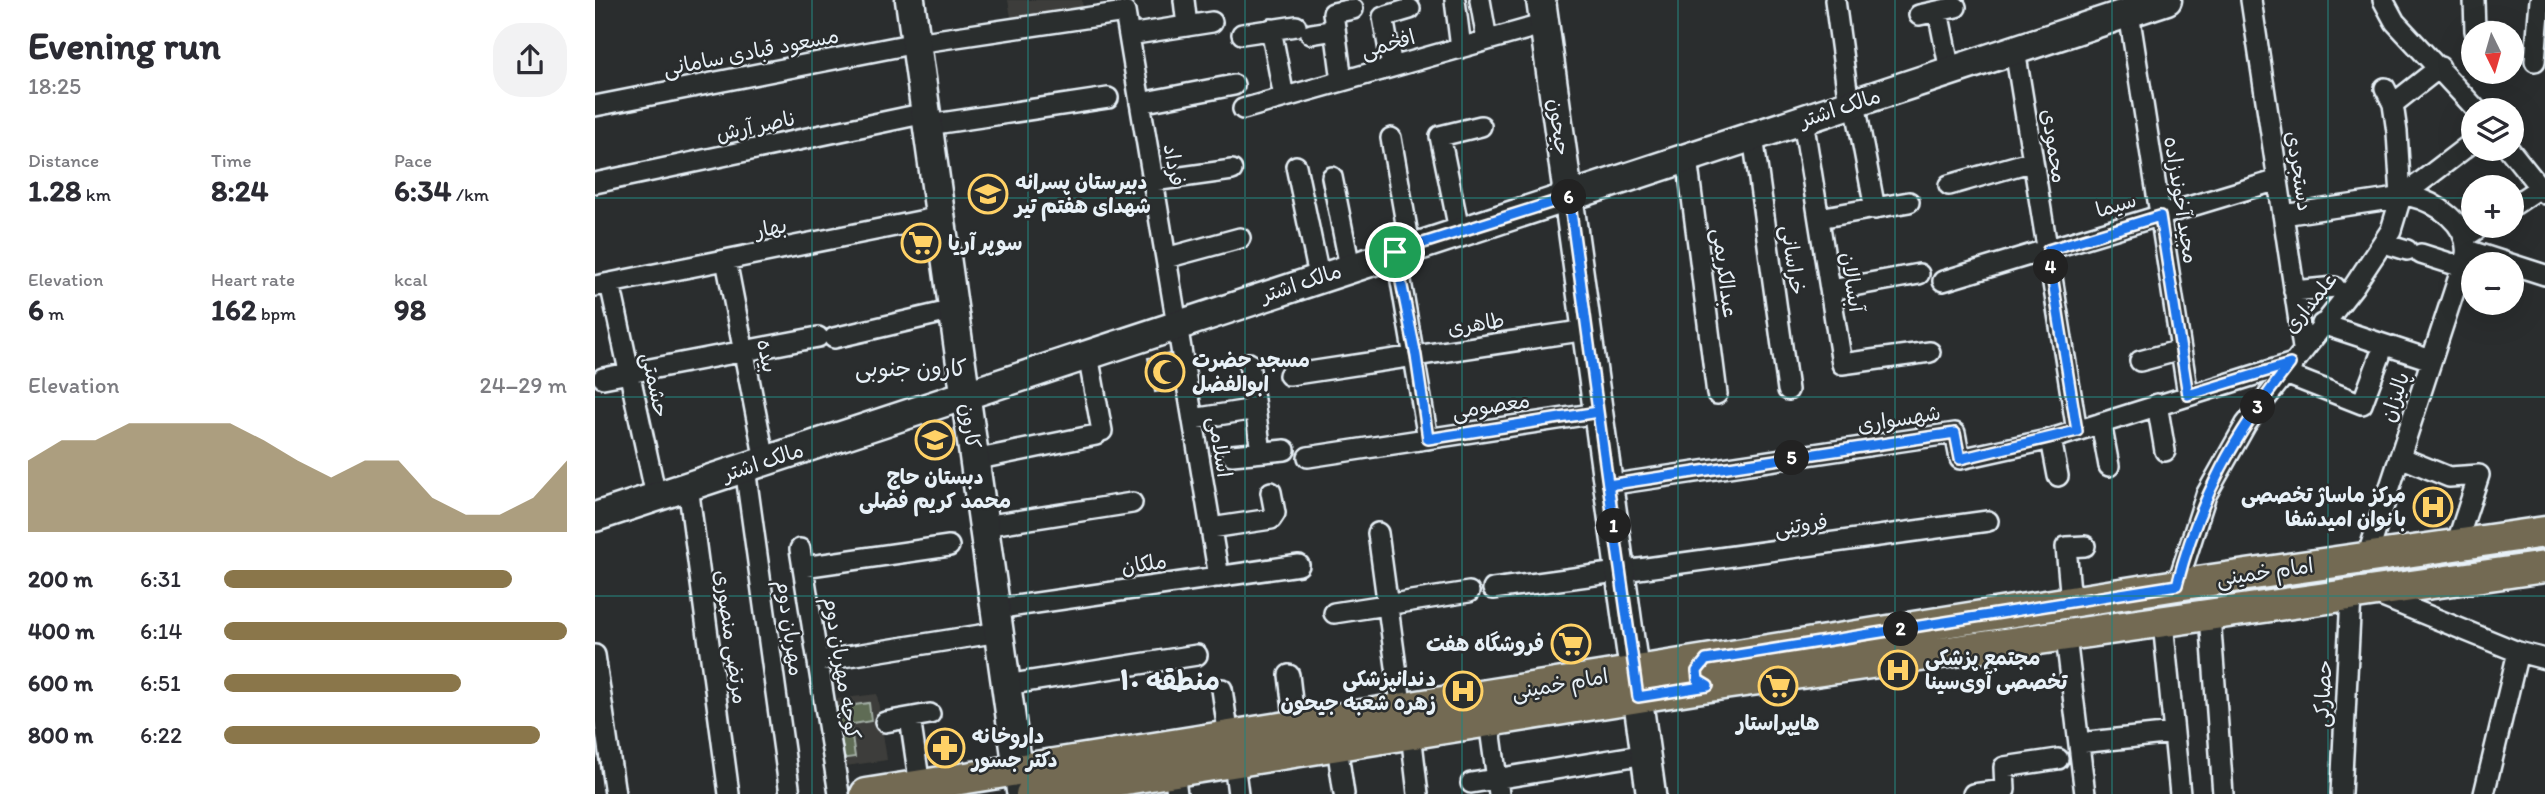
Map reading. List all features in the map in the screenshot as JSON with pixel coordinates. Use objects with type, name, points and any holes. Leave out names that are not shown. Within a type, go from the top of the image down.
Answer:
[{"type":"main road","name":"کارون","points":[[910,0],[1006,685],[1023,786]]},
{"type":"main road","name":"مالک اشتر","points":[[595,517],[1319,276],[2015,50],[2111,11],[2167,0]]},
{"type":"main road","name":"جیحون","points":[[1543,12],[1651,794]]},
{"type":"main road","name":"امام خمینی","points":[[1023,786],[1232,750],[1337,746],[1406,722],[1707,673],[2071,602],[2456,545],[2544,527]]},
{"type":"main road","name":"امام خمینی","points":[[1707,673],[2066,637],[2545,566]]},
{"type":"main road","name":"امام خمینی","points":[[866,794],[920,786],[1136,786],[1175,783],[1232,750],[1295,727],[1489,721],[1636,684]]},
{"type":"street","points":[[1184,0],[1187,26]]},
{"type":"street","points":[[1455,0],[1461,48]]},
{"type":"street","points":[[1480,0],[1487,40]]},
{"type":"street","points":[[1835,0],[1852,104],[1875,209]]},
{"type":"street","name":"دستجردی","points":[[2251,0],[2303,348]]},
{"type":"street","points":[[2383,0],[2395,22],[2467,98]]},
{"type":"street","points":[[2473,0],[2474,21]]},
{"type":"street","points":[[2535,61],[2540,0]]},
{"type":"street","points":[[1342,81],[1333,13],[1353,9]]},
{"type":"street","points":[[1392,67],[1383,17],[1410,9]]},
{"type":"street","points":[[1938,11],[1950,71]]},
{"type":"street","name":"مجید آخوندزاده","points":[[2111,11],[2160,216],[2188,395]]},
{"type":"street","name":"مسعود قبادی سامانی","points":[[595,106],[916,43],[1125,12]]},
{"type":"street","name":"فرداد","points":[[1125,12],[1177,325]]},
{"type":"street","name":"افخمی","points":[[1243,108],[1487,40],[1543,12]]},
{"type":"street","points":[[1129,35],[1212,22]]},
{"type":"street","points":[[1242,34],[1271,29],[1335,30]]},
{"type":"street","points":[[1271,29],[1284,97]]},
{"type":"street","name":"محمودی","points":[[2015,50],[2077,431]]},
{"type":"street","name":"علمداری","points":[[2177,585],[2206,495],[2246,424],[2384,243],[2396,219],[2401,197],[2389,96],[2440,67]]},
{"type":"street","points":[[1140,103],[1234,86]]},
{"type":"street","name":"ناصر آرش","points":[[595,183],[927,119],[1108,98]]},
{"type":"street","name":"آبسالان","points":[[1804,120],[1842,364],[1930,352]]},
{"type":"street","points":[[1459,230],[1440,136],[1481,126]]},
{"type":"street","name":"خراسانی","points":[[1752,136],[1788,390]]},
{"type":"street","points":[[1391,138],[1428,439]]},
{"type":"street","points":[[2401,197],[2461,151]]},
{"type":"street","name":"عبدالکریمی","points":[[1687,158],[1717,394]]},
{"type":"street","points":[[1949,185],[2033,161]]},
{"type":"street","points":[[2519,161],[2543,190],[2524,200]]},
{"type":"street","points":[[1296,166],[1319,276]]},
{"type":"street","points":[[1153,181],[1232,170]]},
{"type":"street","points":[[1332,177],[1350,267]]},
{"type":"street","name":"سیما","points":[[2048,250],[2278,180]]},
{"type":"street","points":[[2283,215],[2401,197],[2420,199],[2439,208],[2464,251]]},
{"type":"street","points":[[1819,218],[1909,202]]},
{"type":"street","name":"بهار","points":[[602,285],[940,216]]},
{"type":"street","points":[[1166,258],[1240,238]]},
{"type":"street","points":[[2464,251],[2473,238]]},
{"type":"street","points":[[2384,243],[2414,252],[2464,251],[2545,275]]},
{"type":"street","points":[[1943,281],[2048,250]]},
{"type":"street","name":"پالیزان","points":[[2367,557],[2464,251]]},
{"type":"street","name":"بیده","points":[[726,260],[744,352],[755,465]]},
{"type":"street","points":[[1831,290],[1919,274]]},
{"type":"street","name":"حشمتی","points":[[602,285],[629,373],[656,496]]},
{"type":"street","points":[[2294,291],[2335,287]]},
{"type":"street","points":[[603,378],[826,337],[954,310]]},
{"type":"street","points":[[2322,324],[2431,360]]},
{"type":"street","name":"اسلامی","points":[[1177,325],[1219,577]]},
{"type":"street","name":"طاهری","points":[[1289,375],[1587,330]]},
{"type":"street","points":[[2140,361],[2181,350]]},
{"type":"street","points":[[974,460],[1099,433],[1088,355]]},
{"type":"street","points":[[2286,369],[2362,404],[2380,356]]},
{"type":"street","points":[[1249,363],[1261,452]]},
{"type":"street","name":"شهسواری","points":[[1608,485],[1955,433],[1960,459],[2051,439],[2157,404],[2286,369]]},
{"type":"street","points":[[2157,404],[2165,450]]},
{"type":"street","points":[[1193,419],[1255,409]]},
{"type":"street","name":"معصومی","points":[[1308,457],[1598,412]]},
{"type":"street","points":[[2101,423],[2109,466]]},
{"type":"street","points":[[2051,439],[2058,476]]},
{"type":"street","points":[[1233,455],[1285,450]]},
{"type":"street","points":[[2400,457],[2449,477],[2479,475],[2456,545]]},
{"type":"street","name":"مهربان دوم","points":[[755,465],[790,794]]},
{"type":"street","name":"مرتضی منصوری","points":[[688,486],[729,794]]},
{"type":"street","points":[[1211,528],[1274,517],[1271,492]]},
{"type":"street","points":[[984,526],[1132,503]]},
{"type":"street","name":"فروتنی","points":[[1493,589],[1621,574],[1988,521]]},
{"type":"street","points":[[1378,533],[1418,794]]},
{"type":"street","name":"کوچه مهربان دوم","points":[[839,794],[801,558],[949,546]]},
{"type":"street","points":[[2067,547],[2071,602]]},
{"type":"street","name":"ملکان","points":[[818,661],[997,620],[1219,577],[1299,565]]},
{"type":"street","points":[[1333,613],[1469,592]]},
{"type":"street","points":[[2362,595],[2518,652],[2545,659]]},
{"type":"street","name":"حصارکی","points":[[2341,794],[2362,595]]},
{"type":"street","points":[[2210,616],[2223,794]]},
{"type":"street","points":[[2163,622],[2180,794]]},
{"type":"street","points":[[2066,637],[2085,794]]},
{"type":"street","points":[[2484,794],[2518,652]]},
{"type":"street","points":[[595,655],[615,794]]},
{"type":"street","points":[[1006,685],[1197,655]]},
{"type":"street","points":[[1289,675],[1295,727]]},
{"type":"street","points":[[1222,689],[1238,794]]},
{"type":"street","points":[[885,722],[930,714]]},
{"type":"street","points":[[910,718],[920,786]]},
{"type":"street","points":[[1489,721],[1498,786]]},
{"type":"street","points":[[2079,743],[2174,733]]},
{"type":"street","points":[[1337,746],[1344,794]]},
{"type":"street","points":[[1471,783],[1498,786],[1646,754]]},
{"type":"street","points":[[1973,794],[2005,790],[2004,767],[2058,759]]},
{"type":"shaded area","points":[[1008,0],[1082,0],[1083,10],[1012,22]]},
{"type":"shaded area","points":[[877,694],[887,760],[839,767],[829,700]]},
{"type":"green space","points":[[869,703],[871,721],[836,727],[833,708]]},
{"type":"green space","points":[[851,729],[855,757],[840,759],[836,731]]},
{"type":"building","name":"مسجد حضرت ابوالفضل","points":[[1175,353],[1182,387],[1155,392],[1148,358]]},
{"type":"place","name":"دبیرستان پسرانه شهدای هفتم تیر","points":[[988,194]]},
{"type":"place","name":"سوپر آریا","points":[[921,243]]},
{"type":"place","name":"مسجد حضرت ابوالفضل","points":[[1165,372]]},
{"type":"place","name":"دبستان حاج محمد کریم فضلی","points":[[935,440]]},
{"type":"place","name":"مرکز ماساژ تخصصی بانوان امیدشفا","points":[[2433,507]]},
{"type":"place","name":"فروشگاه هفت","points":[[1571,644]]},
{"type":"place","name":"مجتمع پزشکی تخصصی آوی‌سینا","points":[[1898,670]]},
{"type":"place","name":"هایپراستار","points":[[1778,686]]},
{"type":"place","name":"دندانپزشکی زهره شعبه جیحون","points":[[1463,691]]},
{"type":"place","name":"داروخانه دکتر جسور","points":[[945,748]]},
{"type":"district","name":"کارون جنوبی","points":[[911,368]]},
{"type":"district","name":"منطقه ۱۰","points":[[1170,680]]},
{"type":"route","points":[[1395,252],[1416,356],[1428,439],[1598,412],[1608,485],[1638,697],[1708,686],[1698,680],[1697,671],[1706,660],[2177,585],[2206,495],[2246,424],[2290,364],[2188,395],[2160,216],[2048,250],[2077,431],[1960,459],[1955,433],[1608,485],[1569,197],[1395,252]]}]
